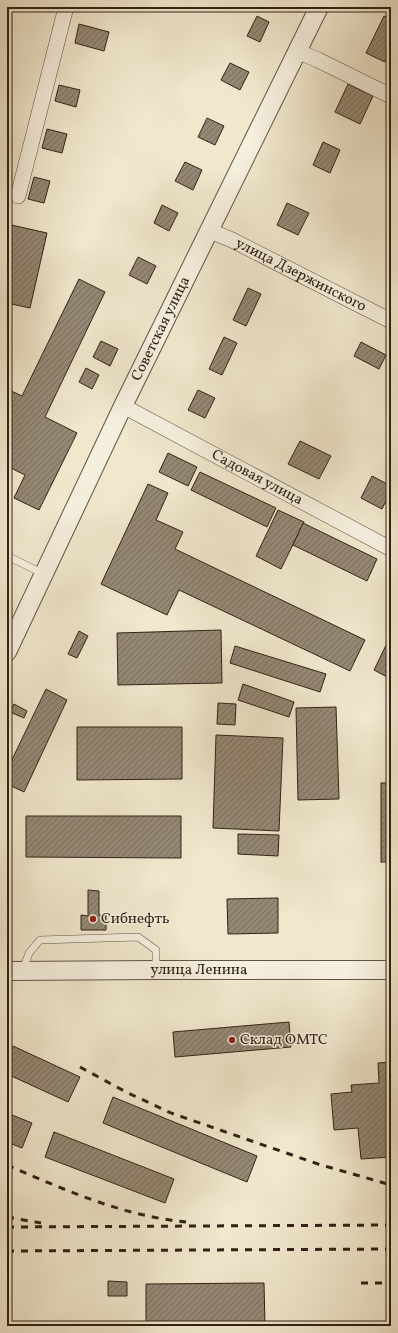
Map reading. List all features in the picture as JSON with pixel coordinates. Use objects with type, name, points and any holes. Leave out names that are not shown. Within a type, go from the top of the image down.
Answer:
[{"type":"street","points":[[18,196],[66,7]]},
{"type":"street","name":"Советская улица","points":[[7,652],[123,406],[319,7]]},
{"type":"street","points":[[297,52],[318,60],[391,96]]},
{"type":"street","name":"улица Дзержинского","points":[[210,231],[232,240],[391,321]]},
{"type":"street","name":"Садовая улица","points":[[123,406],[391,549]]},
{"type":"street","name":"улица Ленина","points":[[15,971],[391,970]]},
{"type":"lane","points":[[7,556],[44,574]]},
{"type":"lane","points":[[15,971],[40,940],[138,937],[156,950],[156,970]]},
{"type":"building","points":[[257,16],[269,22],[260,42],[247,36]]},
{"type":"building","points":[[384,16],[391,19],[391,50],[385,62],[366,53]]},
{"type":"building","points":[[79,24],[109,32],[104,51],[75,43]]},
{"type":"building","points":[[230,63],[249,72],[240,90],[221,80]]},
{"type":"building","points":[[348,84],[373,96],[360,124],[335,112]]},
{"type":"building","points":[[59,85],[80,90],[76,107],[55,101]]},
{"type":"building","points":[[207,118],[224,126],[215,145],[198,137]]},
{"type":"building","points":[[47,129],[67,134],[62,153],[42,148]]},
{"type":"building","points":[[323,142],[340,150],[330,173],[313,165]]},
{"type":"building","points":[[185,162],[202,170],[193,190],[175,181]]},
{"type":"building","points":[[34,177],[50,181],[44,203],[28,199]]},
{"type":"building","points":[[287,203],[309,213],[298,235],[277,225]]},
{"type":"building","points":[[162,205],[178,213],[169,231],[154,223]]},
{"type":"building","points":[[7,224],[47,233],[30,308],[7,303]]},
{"type":"building","points":[[138,257],[156,266],[147,284],[129,275]]},
{"type":"building","points":[[79,279],[105,292],[45,417],[77,433],[39,510],[14,498],[25,475],[7,466],[7,389],[22,396]]},
{"type":"building","points":[[248,288],[261,294],[246,326],[233,320]]},
{"type":"building","points":[[224,337],[237,343],[222,375],[209,369]]},
{"type":"building","points":[[101,341],[118,349],[110,366],[93,357]]},
{"type":"building","points":[[361,342],[386,355],[379,369],[354,356]]},
{"type":"building","points":[[86,368],[99,375],[92,389],[79,382]]},
{"type":"building","points":[[198,390],[215,398],[205,418],[188,410]]},
{"type":"building","points":[[300,441],[331,456],[319,479],[288,464]]},
{"type":"building","points":[[168,453],[197,467],[188,486],[159,472]]},
{"type":"building","points":[[200,472],[276,508],[267,527],[191,490]]},
{"type":"building","points":[[372,476],[391,486],[391,491],[382,509],[361,498]]},
{"type":"building","points":[[148,484],[168,493],[156,520],[183,532],[175,549],[365,640],[350,671],[179,590],[167,615],[101,584]]},
{"type":"building","points":[[278,510],[304,522],[281,569],[256,556]]},
{"type":"building","points":[[303,523],[377,559],[367,581],[293,545]]},
{"type":"building","points":[[221,630],[222,683],[118,685],[117,633]]},
{"type":"building","points":[[79,631],[88,636],[77,658],[68,654]]},
{"type":"building","points":[[391,635],[391,679],[374,670]]},
{"type":"building","points":[[235,646],[326,674],[320,692],[230,663]]},
{"type":"building","points":[[243,684],[294,702],[289,717],[238,700]]},
{"type":"building","points":[[46,689],[67,700],[24,792],[7,784],[7,770]]},
{"type":"building","points":[[218,703],[236,704],[235,725],[217,724]]},
{"type":"building","points":[[14,704],[27,711],[24,718],[10,712]]},
{"type":"building","points":[[336,707],[339,799],[298,800],[296,708]]},
{"type":"building","points":[[77,727],[182,727],[182,779],[77,780]]},
{"type":"building","points":[[216,735],[283,738],[279,831],[213,828]]},
{"type":"building","points":[[381,783],[391,783],[391,862],[381,862]]},
{"type":"building","points":[[26,816],[181,816],[181,858],[26,857]]},
{"type":"building","points":[[238,834],[279,835],[278,856],[238,854]]},
{"type":"building","points":[[88,890],[99,891],[99,915],[106,915],[106,930],[81,930],[81,915],[88,916]]},
{"type":"building","points":[[278,898],[278,933],[228,934],[227,899]]},
{"type":"building","name":"Склад ОМТС","points":[[289,1022],[291,1047],[175,1057],[173,1032]]},
{"type":"building","points":[[13,1046],[80,1077],[68,1102],[7,1074],[7,1058]]},
{"type":"building","points":[[391,1062],[391,1157],[361,1159],[358,1128],[334,1130],[331,1094],[352,1092],[351,1085],[379,1083],[378,1063]]},
{"type":"building","points":[[113,1097],[257,1156],[247,1182],[103,1123]]},
{"type":"building","points":[[7,1113],[32,1123],[22,1148],[7,1142]]},
{"type":"building","points":[[54,1132],[174,1179],[165,1203],[45,1157]]},
{"type":"building","points":[[108,1281],[127,1282],[127,1296],[108,1296]]},
{"type":"building","points":[[264,1283],[265,1326],[146,1326],[146,1284]]},
{"type":"railway","points":[[80,1067],[126,1092],[171,1113],[318,1164],[391,1185]]},
{"type":"railway","points":[[7,1165],[95,1201],[140,1214],[186,1222]]},
{"type":"railway","points":[[7,1217],[41,1223]]},
{"type":"railway","points":[[7,1227],[391,1225]]},
{"type":"railway","points":[[7,1251],[391,1249]]},
{"type":"railway","points":[[361,1283],[391,1283]]},
{"type":"place","name":"Сибнефть","points":[[93,919]]},
{"type":"place","name":"Склад ОМТС","points":[[232,1040]]}]
